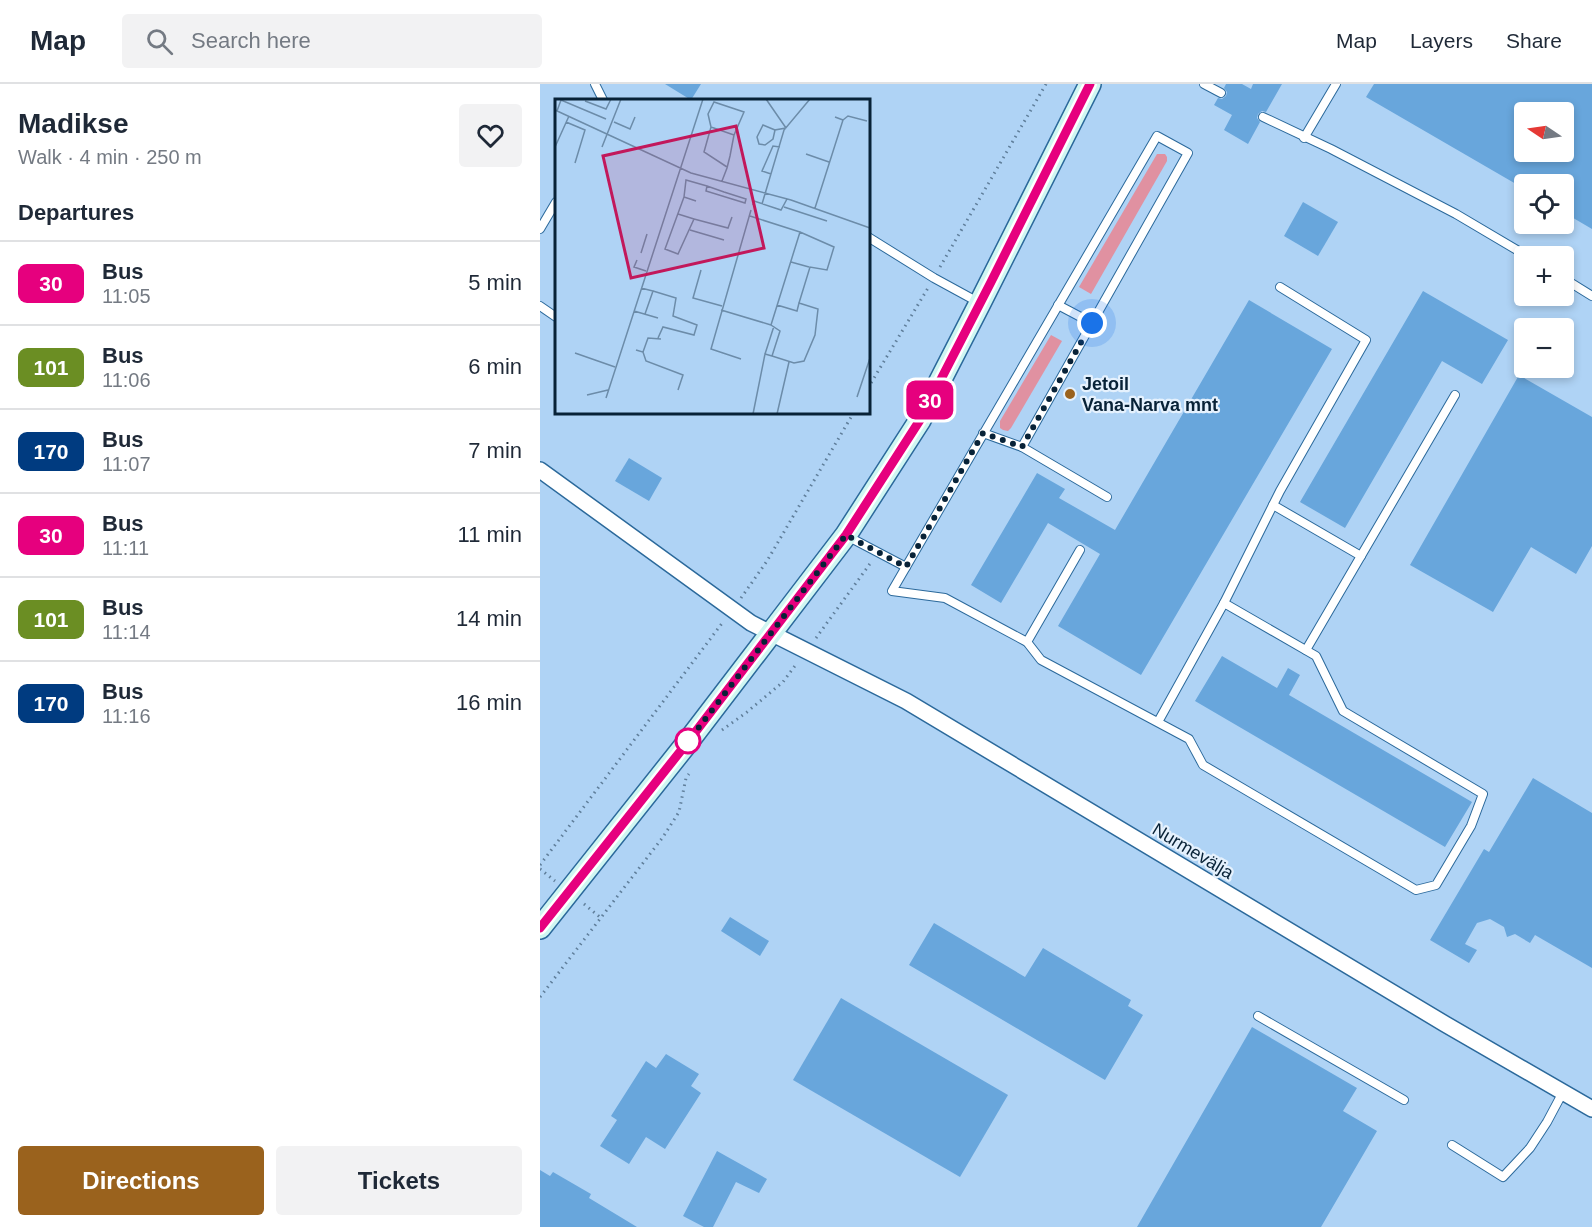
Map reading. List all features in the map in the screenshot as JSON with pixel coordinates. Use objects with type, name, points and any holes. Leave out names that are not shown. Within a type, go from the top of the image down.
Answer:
[{"type":"main road","points":[[540,928],[687,743],[846,535],[920,420],[1090,84]]},
{"type":"street","name":"Nurmevälja","points":[[540,470],[752,623],[906,701],[1435,1018],[1592,1109]]},
{"type":"lane","points":[[595,84],[602,99]]},
{"type":"lane","points":[[1204,84],[1221,93]]},
{"type":"lane","points":[[1304,138],[1336,84]]},
{"type":"lane","points":[[1263,117],[1456,214],[1514,248]]},
{"type":"lane","points":[[1022,447],[1188,153],[1157,136],[892,591],[945,598],[1027,642],[1041,660],[1189,739],[1203,765],[1416,890],[1436,885],[1471,826],[1484,794],[1343,711],[1316,656],[1224,603]]},
{"type":"lane","points":[[540,229],[555,204]]},
{"type":"lane","points":[[870,238],[980,303]]},
{"type":"lane","points":[[1574,285],[1592,296]]},
{"type":"lane","points":[[1158,722],[1224,603],[1273,505],[1366,340],[1281,287]]},
{"type":"lane","points":[[1058,305],[1092,323]]},
{"type":"lane","points":[[540,306],[555,316]]},
{"type":"lane","points":[[1306,650],[1455,395]]},
{"type":"lane","points":[[983,433],[1022,447],[1107,497]]},
{"type":"lane","points":[[1273,505],[1361,556]]},
{"type":"lane","points":[[846,535],[906,567]]},
{"type":"lane","points":[[1027,642],[1080,550]]},
{"type":"lane","points":[[1258,1016],[1404,1100]]},
{"type":"lane","points":[[1452,1145],[1503,1177],[1530,1148],[1563,1092]]},
{"type":"path","points":[[870,385],[1046,84]]},
{"type":"path","points":[[540,866],[767,561],[853,414]]},
{"type":"path","points":[[716,738],[722,730],[783,682],[879,552]]},
{"type":"path","points":[[540,996],[674,821],[679,812],[686,778],[691,771]]},
{"type":"shaded area","points":[[1157,154],[1165,154],[1167,161],[1091,294],[1079,287]]},
{"type":"shaded area","points":[[1051,335],[1062,341],[1011,428],[1008,431],[1003,430],[1000,428],[1000,421]]},
{"type":"building","points":[[665,84],[701,84],[689,99]]},
{"type":"building","points":[[1226,84],[1242,84],[1251,89],[1253,84],[1282,84],[1266,112],[1262,111],[1258,114],[1257,118],[1260,122],[1248,144],[1224,130],[1232,115],[1214,105],[1218,98],[1222,99],[1226,96],[1227,92],[1224,88]]},
{"type":"building","points":[[1374,84],[1592,84],[1592,229],[1574,218],[1574,174],[1514,174],[1514,183],[1366,97]]},
{"type":"building","points":[[1303,202],[1338,222],[1318,256],[1284,236]]},
{"type":"building","points":[[1423,291],[1508,340],[1482,384],[1442,361],[1345,528],[1300,502]]},
{"type":"building","points":[[1249,300],[1332,349],[1141,675],[1058,626],[1100,554],[1048,523],[1001,603],[971,585],[1037,473],[1065,489],[1059,498],[1115,530]]},
{"type":"building","points":[[1517,378],[1524,378],[1592,417],[1592,546],[1576,574],[1531,547],[1493,612],[1410,565]]},
{"type":"building","points":[[629,458],[662,478],[649,501],[615,481]]},
{"type":"building","points":[[1222,656],[1277,688],[1288,668],[1300,675],[1289,695],[1472,802],[1445,847],[1195,701]]},
{"type":"building","points":[[1533,778],[1592,813],[1592,968],[1535,935],[1530,943],[1515,934],[1507,937],[1504,927],[1490,919],[1477,923],[1465,944],[1477,950],[1469,963],[1430,940],[1484,849],[1489,852]]},
{"type":"building","points":[[730,917],[769,941],[760,956],[721,931]]},
{"type":"building","points":[[934,923],[1025,977],[1043,948],[1131,1000],[1128,1006],[1143,1015],[1105,1080],[909,965]]},
{"type":"building","points":[[841,998],[1008,1095],[960,1177],[793,1080]]},
{"type":"building","points":[[1252,1027],[1357,1088],[1343,1111],[1377,1131],[1321,1227],[1137,1227]]},
{"type":"building","points":[[666,1054],[699,1074],[691,1086],[701,1093],[665,1149],[646,1137],[629,1164],[600,1146],[617,1120],[611,1116],[646,1061],[656,1068]]},
{"type":"building","points":[[717,1151],[767,1179],[759,1193],[736,1182],[713,1227],[704,1227],[683,1216]]},
{"type":"building","points":[[540,1170],[550,1176],[553,1172],[591,1194],[589,1198],[637,1227],[540,1227]]},
{"type":"bus line","name":"30","points":[[540,928],[687,743],[846,535],[920,420],[1090,84]]},
{"type":"place","name":"Jetoil Vana-Narva mnt","points":[[1070,394]]},
{"type":"route","points":[[688,741],[687,743],[846,535],[906,567],[983,433],[1022,447],[1092,323]]}]
